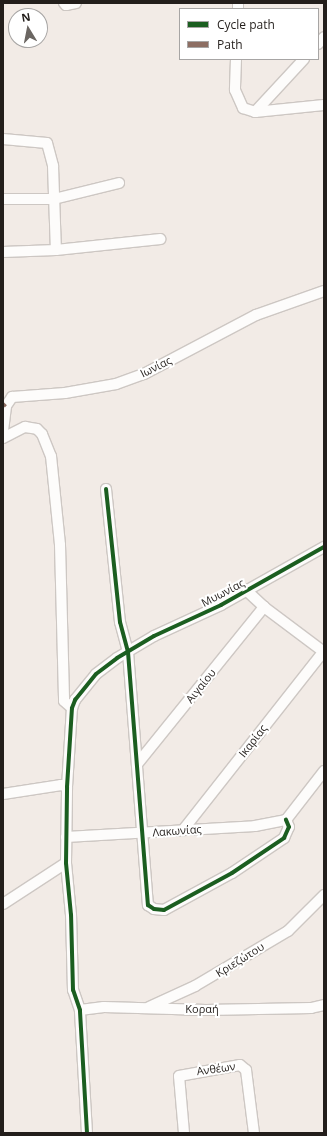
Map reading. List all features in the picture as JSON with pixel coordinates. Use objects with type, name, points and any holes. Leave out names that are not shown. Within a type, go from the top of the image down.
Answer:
[{"type":"street","points":[[64,3],[66,5],[76,3]]},
{"type":"street","points":[[236,60],[238,100],[243,108],[255,112],[324,105]]},
{"type":"street","points":[[255,112],[303,60]]},
{"type":"street","points":[[3,139],[47,143],[53,166],[56,250]]},
{"type":"street","points":[[3,199],[54,200],[119,183]]},
{"type":"street","points":[[3,252],[56,250],[160,239]]},
{"type":"street","name":"Ιωνίας","points":[[3,431],[6,406],[12,397],[65,393],[116,384],[144,374],[256,315],[324,291]]},
{"type":"street","points":[[3,438],[26,427],[37,429],[42,434],[51,456],[60,545],[64,701],[72,708],[67,787],[66,863],[72,922],[73,990],[80,1010],[87,1133]]},
{"type":"street","points":[[106,489],[120,622],[128,652],[138,763],[148,905],[154,910],[164,910],[232,873],[284,838],[290,827],[286,820],[324,772]]},
{"type":"street","name":"Μυωνίας","points":[[72,708],[78,693],[96,674],[128,652],[247,591],[324,547]]},
{"type":"street","points":[[247,591],[264,607],[324,652]]},
{"type":"street","name":"Αιγαίου","points":[[138,763],[264,607]]},
{"type":"street","name":"Ικαρίας","points":[[183,830],[324,652]]},
{"type":"street","points":[[3,794],[61,785],[67,787]]},
{"type":"street","name":"Λακωνίας","points":[[66,837],[255,826],[286,820]]},
{"type":"street","points":[[3,904],[66,863]]},
{"type":"street","name":"Κριεζώτου","points":[[144,1008],[195,986],[288,931],[324,895]]},
{"type":"street","name":"Κοραή","points":[[80,1010],[104,1007],[311,1008],[324,1005]]},
{"type":"street","name":"Ανθέων","points":[[184,1133],[179,1076],[240,1065],[246,1070],[254,1133]]},
{"type":"marked path","points":[[3,403],[6,406]]},
{"type":"cycle path","points":[[106,489],[120,622],[128,652],[148,905],[154,909],[164,910],[232,873],[284,838],[289,827],[286,820]]},
{"type":"cycle path","points":[[87,1133],[80,1010],[73,990],[71,915],[66,863],[67,787],[72,708],[75,700],[96,674],[117,658],[154,636],[221,605],[324,547]]}]
